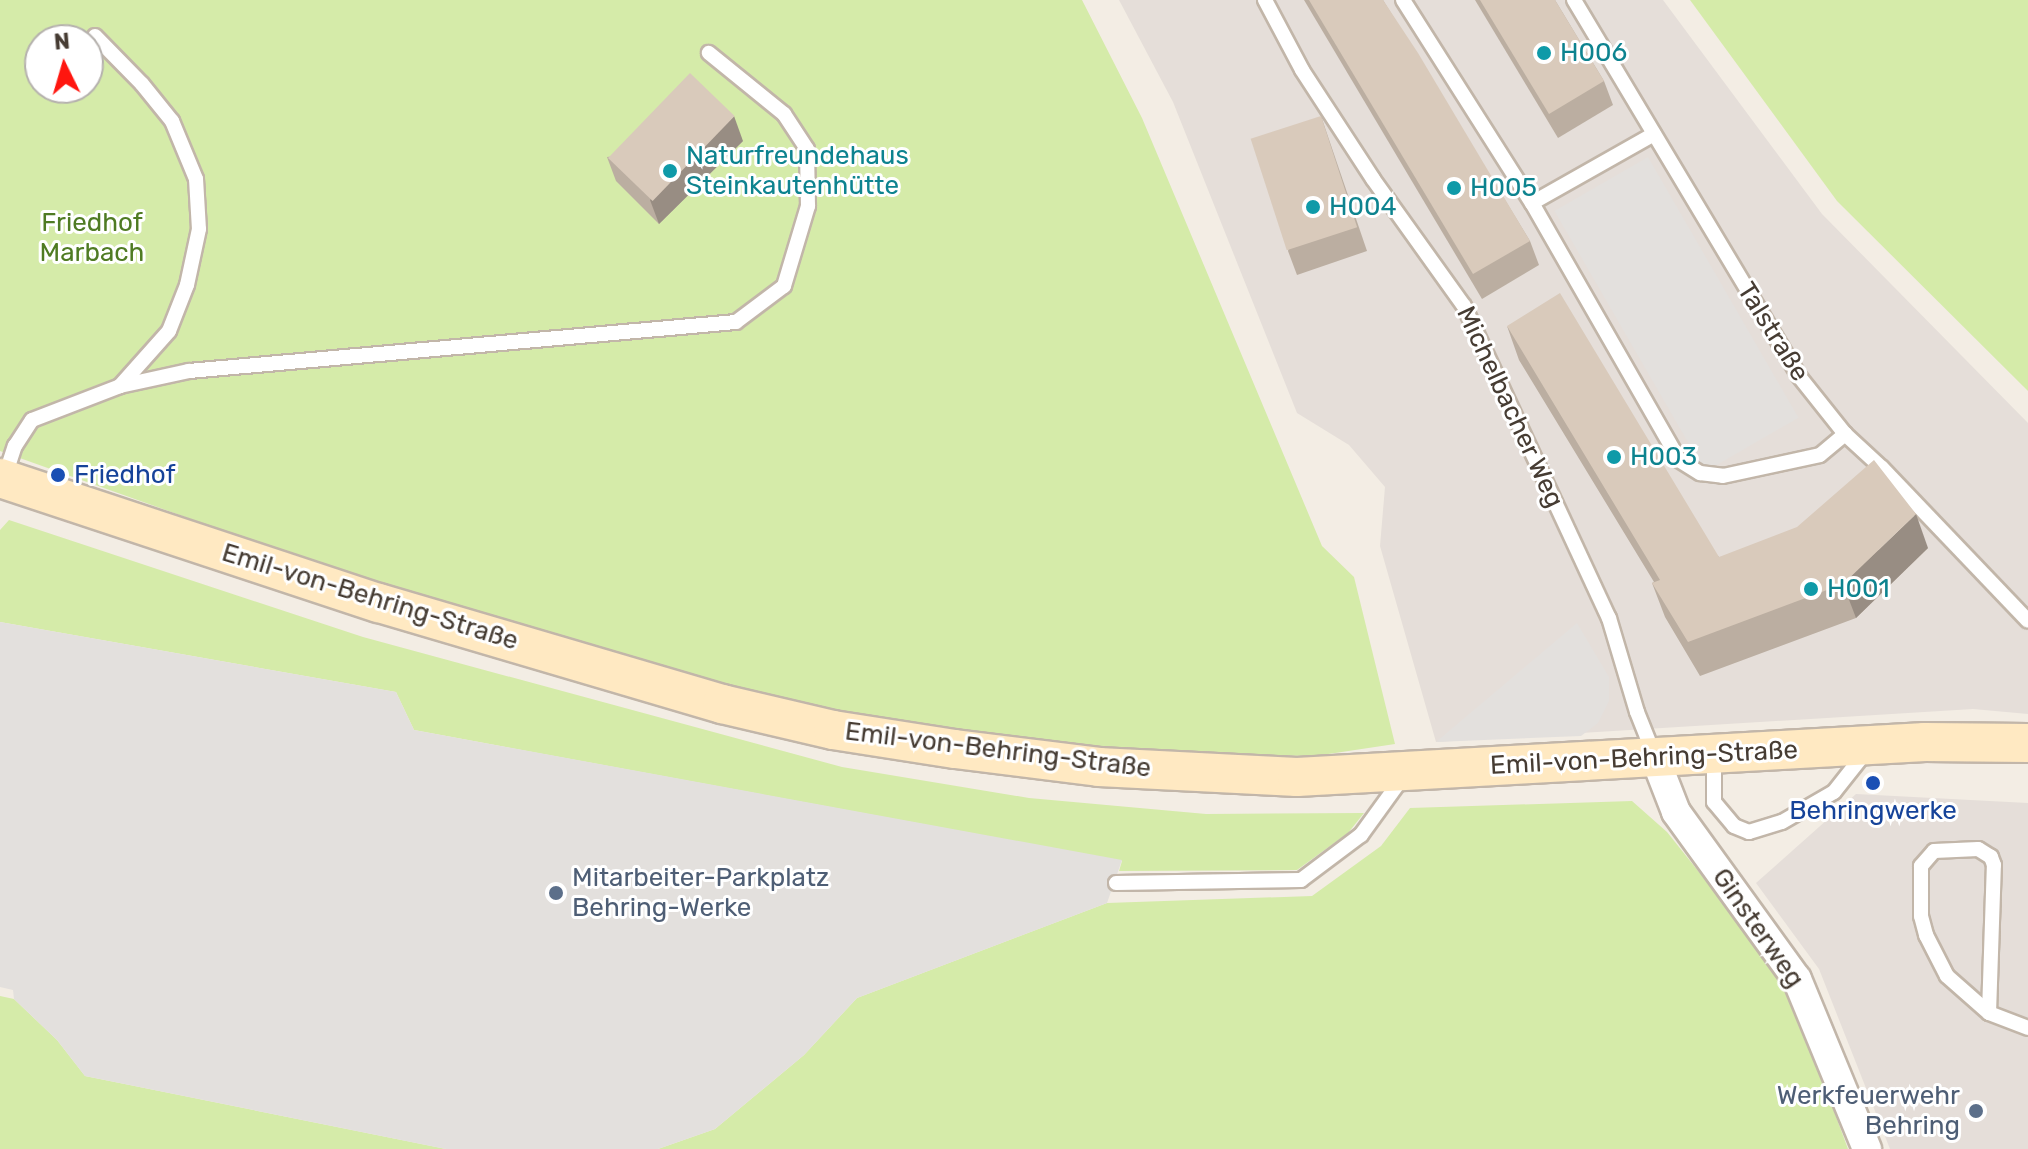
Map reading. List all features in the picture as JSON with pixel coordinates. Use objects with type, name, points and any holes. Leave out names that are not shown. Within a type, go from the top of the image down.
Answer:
[{"type":"main road","name":"Emil-von-Behring-Straße","points":[[2,478],[379,603],[722,704],[833,730],[1099,767],[1297,777],[1406,774],[1870,745],[2028,743]]},
{"type":"street","name":"Ginsterweg","points":[[1655,758],[1676,812],[1797,979],[1867,1149]]},
{"type":"lane","name":"Michelbacher Weg","points":[[1265,0],[1302,70],[1373,179],[1464,306],[1609,618],[1637,712],[1655,758]]},
{"type":"lane","points":[[1403,0],[1532,203],[1679,460],[1700,473],[1723,476],[1820,455],[1845,434]]},
{"type":"lane","name":"Talstraße","points":[[1574,0],[1798,375],[1845,434],[1882,468],[2028,621]]},
{"type":"lane","points":[[104,45],[172,121],[196,179],[199,229],[187,285],[169,331],[120,386]]},
{"type":"lane","points":[[2,478],[15,446],[32,420],[120,386],[189,371],[736,322],[784,286],[808,206],[807,149],[784,114],[709,53]]},
{"type":"lane","points":[[1532,203],[1654,134]]},
{"type":"lane","points":[[1714,755],[1714,802],[1734,826],[1749,832],[1782,822],[1834,792],[1870,745]]},
{"type":"lane","points":[[1116,883],[1301,880],[1361,835],[1406,774]]},
{"type":"lane","points":[[1989,1013],[1994,865],[1991,857],[1978,849],[1934,851],[1921,866],[1921,916],[1926,935],[1947,976],[1989,1013],[2028,1028]]},
{"type":"shaded area","points":[[1119,0],[1663,0],[1822,214],[2028,423],[2028,714],[1973,709],[1436,742],[1380,546],[1385,487],[1349,445],[1297,413],[1173,102]]},
{"type":"shaded area","points":[[1648,157],[1798,418],[1705,472],[1554,211]]},
{"type":"shaded area","name":"Mitarbeiter-Parkplatz Behring-Werke","points":[[0,622],[396,692],[414,730],[1122,860],[1107,903],[857,998],[804,1055],[715,1129],[658,1149],[446,1149],[85,1076],[57,1040],[14,999],[13,990],[0,987]]},
{"type":"shaded area","points":[[1577,623],[1609,677],[1609,701],[1598,723],[1581,736],[1436,742]]},
{"type":"shaded area","points":[[1856,794],[2028,803],[2028,1149],[1890,1149],[1819,969],[1756,883]]},
{"type":"green space","name":"Friedhof Marbach","points":[[0,0],[1082,0],[1142,118],[1322,546],[1354,577],[1395,744],[1315,756],[1116,754],[954,741],[514,634],[0,451]]},
{"type":"green space","points":[[1690,0],[2028,0],[2028,391],[1837,201]]},
{"type":"green space","points":[[9,520],[363,637],[842,767],[1029,798],[1206,814],[1364,813],[1348,833],[1297,870],[1119,871],[1122,861],[414,730],[396,692],[0,622],[0,530]]},
{"type":"green space","points":[[1632,801],[1667,832],[1786,981],[1848,1149],[658,1149],[715,1129],[804,1055],[857,998],[1107,903],[1312,896],[1381,846],[1410,808]]},
{"type":"green space","points":[[0,996],[14,999],[57,1040],[85,1076],[446,1149],[0,1149]]},
{"type":"building","name":"H005","points":[[1309,0],[1383,0],[1530,241],[1473,274]]},
{"type":"building","name":"H006","points":[[1480,0],[1555,0],[1604,81],[1549,114]]},
{"type":"building","points":[[690,73],[735,116],[653,201],[608,158]]},
{"type":"building","name":"H004","points":[[1321,116],[1357,227],[1287,250],[1251,139]]},
{"type":"building","points":[[1560,293],[1719,557],[1797,527],[1874,460],[1916,514],[1843,584],[1688,642],[1652,583],[1660,580],[1507,326]]},
{"type":"place","name":"H006","points":[[1544,53]]},
{"type":"place","name":"Naturfreundehaus Steinkautenhütte","points":[[670,171]]},
{"type":"place","name":"H005","points":[[1454,188]]},
{"type":"place","name":"H004","points":[[1313,207]]},
{"type":"place","name":"H003","points":[[1614,457]]},
{"type":"place","name":"Friedhof","points":[[58,475]]},
{"type":"place","name":"H001","points":[[1811,589]]},
{"type":"place","name":"Behringwerke","points":[[1873,783]]},
{"type":"place","name":"Mitarbeiter-Parkplatz Behring-Werke","points":[[556,893]]},
{"type":"place","name":"Werkfeuerwehr Behring","points":[[1976,1111]]}]
